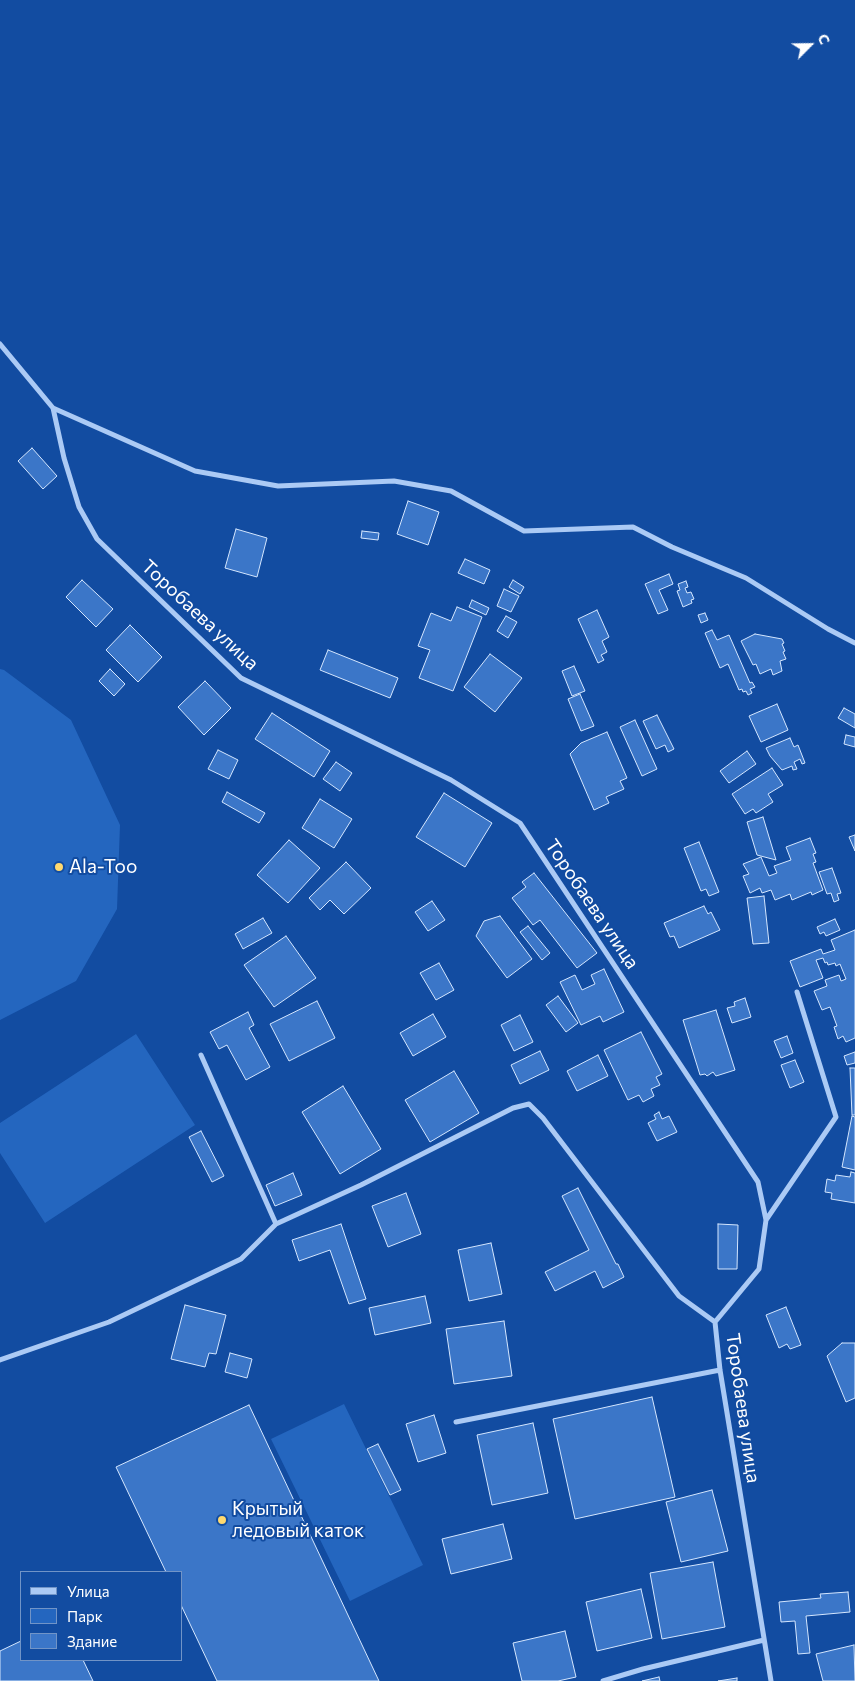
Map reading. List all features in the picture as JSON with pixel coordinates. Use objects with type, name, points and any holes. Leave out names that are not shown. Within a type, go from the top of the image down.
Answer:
[{"type":"street","name":"Торобаева улица","points":[[0,344],[53,408],[64,458],[79,507],[97,539],[241,678],[451,780],[520,823],[758,1182],[766,1220],[760,1269],[715,1322],[720,1370],[771,1681]]},
{"type":"street","points":[[53,408],[195,471],[278,486],[394,481],[451,491],[524,531],[633,527],[672,547],[746,578],[828,629],[855,643]]},
{"type":"street","points":[[766,1220],[836,1117],[797,992]]},
{"type":"street","points":[[201,1055],[276,1224]]},
{"type":"street","points":[[0,1360],[109,1322],[241,1258],[276,1224],[361,1185],[513,1108],[529,1104],[543,1118],[679,1296],[715,1322]]},
{"type":"street","points":[[456,1422],[720,1370]]},
{"type":"street","points":[[603,1681],[643,1669],[764,1640]]},
{"type":"green space","name":"Ala-Too","points":[[0,669],[4,670],[71,720],[120,825],[117,909],[76,981],[0,1020]]},
{"type":"green space","points":[[136,1034],[195,1125],[45,1223],[0,1153],[0,1123]]},
{"type":"green space","points":[[344,1404],[423,1565],[350,1601],[271,1439]]},
{"type":"building","points":[[32,448],[57,476],[43,489],[18,461]]},
{"type":"building","points":[[408,501],[439,512],[428,545],[397,534]]},
{"type":"building","points":[[236,529],[267,538],[257,577],[225,568]]},
{"type":"building","points":[[362,531],[379,533],[378,540],[361,538]]},
{"type":"building","points":[[465,559],[490,570],[484,584],[458,573]]},
{"type":"building","points":[[669,574],[673,584],[659,590],[668,610],[658,614],[645,584]]},
{"type":"building","points":[[82,580],[113,609],[96,627],[66,597]]},
{"type":"building","points":[[513,580],[524,587],[520,594],[509,587]]},
{"type":"building","points":[[686,581],[688,587],[685,588],[687,593],[691,592],[694,599],[691,600],[692,603],[683,607],[677,591],[680,590],[678,584]]},
{"type":"building","points":[[504,589],[519,596],[511,612],[497,606]]},
{"type":"building","points":[[472,600],[489,608],[486,615],[469,607]]},
{"type":"building","points":[[457,607],[482,617],[453,691],[419,678],[430,650],[418,646],[431,613],[451,621]]},
{"type":"building","points":[[597,610],[609,637],[602,641],[607,652],[601,655],[604,660],[598,663],[578,619]]},
{"type":"building","points":[[705,613],[708,620],[701,623],[698,615]]},
{"type":"building","points":[[506,616],[517,622],[508,638],[497,631]]},
{"type":"building","points":[[130,625],[162,657],[138,682],[106,650]]},
{"type":"building","points":[[712,630],[717,640],[729,635],[750,683],[752,682],[755,687],[750,689],[752,693],[748,695],[746,691],[739,690],[728,664],[720,668],[705,633]]},
{"type":"building","points":[[755,634],[782,639],[785,651],[783,652],[786,659],[780,661],[782,671],[773,675],[771,669],[760,674],[756,664],[753,665],[741,641]]},
{"type":"building","points":[[328,650],[398,678],[390,698],[320,670]]},
{"type":"building","points":[[490,654],[522,678],[495,712],[464,687]]},
{"type":"building","points":[[574,666],[585,691],[572,696],[562,671]]},
{"type":"building","points":[[110,669],[125,684],[114,696],[99,681]]},
{"type":"building","points":[[205,681],[231,708],[204,735],[178,707]]},
{"type":"building","points":[[580,694],[594,726],[581,731],[568,699]]},
{"type":"building","points":[[777,704],[788,730],[761,742],[749,716]]},
{"type":"building","points":[[844,708],[855,714],[855,728],[838,718]]},
{"type":"building","points":[[272,713],[330,751],[314,777],[255,739]]},
{"type":"building","points":[[657,715],[674,749],[668,752],[665,745],[656,749],[643,721]]},
{"type":"building","points":[[635,720],[657,769],[642,776],[620,727]]},
{"type":"building","points":[[607,732],[627,778],[620,781],[624,789],[606,797],[609,803],[594,810],[570,754],[581,743]]},
{"type":"building","points":[[846,735],[855,737],[855,747],[844,744]]},
{"type":"building","points":[[790,738],[794,747],[798,745],[805,763],[802,764],[800,759],[794,762],[797,769],[793,770],[792,766],[782,770],[766,748]]},
{"type":"building","points":[[218,750],[238,760],[229,779],[208,769]]},
{"type":"building","points":[[747,751],[756,764],[729,783],[720,771]]},
{"type":"building","points":[[336,762],[352,773],[340,791],[323,779]]},
{"type":"building","points":[[772,768],[783,785],[768,794],[773,802],[756,813],[753,809],[745,814],[732,794]]},
{"type":"building","points":[[227,792],[265,813],[259,823],[222,802]]},
{"type":"building","points":[[444,793],[492,823],[465,867],[416,837]]},
{"type":"building","points":[[320,799],[352,819],[334,848],[302,828]]},
{"type":"building","points":[[763,817],[776,860],[757,855],[747,822]]},
{"type":"building","points":[[855,835],[855,851],[849,837]]},
{"type":"building","points":[[810,838],[816,853],[813,854],[816,862],[813,863],[823,890],[812,895],[811,892],[792,900],[790,894],[775,900],[771,890],[762,893],[760,888],[750,893],[743,876],[749,874],[743,864],[761,857],[769,876],[777,873],[774,866],[791,860],[786,847]]},
{"type":"building","points":[[289,840],[320,868],[288,903],[257,875]]},
{"type":"building","points":[[699,842],[719,892],[709,896],[706,889],[701,891],[684,848]]},
{"type":"building","points":[[346,862],[371,888],[344,914],[330,900],[320,910],[309,898]]},
{"type":"building","points":[[832,868],[841,893],[837,894],[839,900],[834,902],[831,893],[827,894],[819,872]]},
{"type":"building","points":[[534,873],[597,953],[577,968],[540,920],[533,925],[512,898],[526,887],[522,882]]},
{"type":"building","points":[[764,896],[769,943],[753,944],[747,898]]},
{"type":"building","points":[[432,901],[445,920],[428,931],[415,912]]},
{"type":"building","points":[[704,906],[708,914],[711,912],[720,930],[679,948],[674,936],[670,937],[664,923]]},
{"type":"building","points":[[500,916],[532,959],[507,978],[476,936],[484,921]]},
{"type":"building","points":[[263,918],[272,933],[243,949],[235,934]]},
{"type":"building","points":[[835,919],[840,930],[826,936],[824,932],[820,934],[817,927]]},
{"type":"building","points":[[528,926],[550,953],[542,960],[520,932]]},
{"type":"building","points":[[855,930],[855,1038],[846,1042],[843,1036],[838,1039],[834,1027],[837,1026],[830,1007],[822,1010],[814,991],[827,986],[825,980],[839,975],[841,981],[846,979],[840,964],[836,966],[835,963],[828,965],[823,958],[816,960],[823,978],[800,987],[790,961],[821,949],[823,954],[835,950],[831,940]]},
{"type":"building","points":[[286,936],[316,978],[274,1007],[244,965]]},
{"type":"building","points":[[439,963],[454,990],[436,1000],[420,973]]},
{"type":"building","points":[[604,969],[624,1012],[603,1022],[600,1016],[581,1025],[560,982],[575,975],[582,990],[595,984],[591,975]]},
{"type":"building","points":[[558,996],[578,1023],[566,1032],[546,1005]]},
{"type":"building","points":[[745,998],[751,1017],[732,1023],[727,1008],[735,1006],[734,1002]]},
{"type":"building","points":[[317,1001],[335,1038],[289,1061],[270,1024]]},
{"type":"building","points":[[716,1010],[735,1070],[716,1076],[713,1072],[707,1076],[705,1074],[700,1075],[683,1020]]},
{"type":"building","points":[[248,1012],[254,1025],[249,1028],[270,1067],[246,1080],[227,1045],[219,1049],[210,1032]]},
{"type":"building","points":[[433,1014],[446,1037],[413,1056],[400,1033]]},
{"type":"building","points":[[520,1015],[533,1042],[514,1051],[501,1025]]},
{"type":"building","points":[[641,1032],[662,1074],[656,1077],[660,1085],[651,1089],[654,1096],[643,1102],[639,1095],[628,1100],[604,1050]]},
{"type":"building","points":[[787,1036],[793,1053],[781,1058],[774,1041]]},
{"type":"building","points":[[540,1051],[549,1070],[520,1084],[511,1065]]},
{"type":"building","points":[[855,1052],[855,1063],[847,1065],[844,1056]]},
{"type":"building","points":[[598,1055],[608,1076],[577,1091],[567,1071]]},
{"type":"building","points":[[795,1060],[804,1082],[790,1088],[781,1065]]},
{"type":"building","points":[[850,1068],[855,1068],[855,1115],[852,1115]]},
{"type":"building","points":[[454,1071],[479,1113],[430,1142],[405,1100]]},
{"type":"building","points":[[343,1086],[381,1149],[340,1174],[302,1112]]},
{"type":"building","points":[[659,1112],[662,1119],[669,1116],[677,1132],[657,1141],[648,1123],[656,1119],[654,1115]]},
{"type":"building","points":[[852,1116],[855,1117],[855,1170],[842,1167]]},
{"type":"building","points":[[201,1131],[224,1176],[212,1182],[189,1137]]},
{"type":"building","points":[[851,1172],[855,1173],[855,1203],[831,1199],[832,1193],[825,1192],[827,1179],[835,1181],[836,1175],[850,1177]]},
{"type":"building","points":[[293,1173],[302,1195],[275,1206],[266,1185]]},
{"type":"building","points":[[578,1188],[624,1277],[603,1288],[595,1271],[555,1291],[545,1272],[589,1250],[562,1196]]},
{"type":"building","points":[[406,1193],[421,1234],[388,1247],[372,1206]]},
{"type":"building","points":[[341,1224],[366,1299],[349,1304],[330,1250],[299,1261],[292,1240]]},
{"type":"building","points":[[718,1224],[738,1225],[737,1269],[718,1269]]},
{"type":"building","points":[[491,1243],[502,1294],[469,1301],[458,1250]]},
{"type":"building","points":[[425,1296],[431,1323],[375,1335],[369,1308]]},
{"type":"building","points":[[185,1305],[226,1315],[216,1354],[209,1353],[205,1367],[171,1359]]},
{"type":"building","points":[[786,1307],[801,1345],[790,1349],[787,1344],[779,1348],[766,1315]]},
{"type":"building","points":[[504,1321],[512,1376],[454,1384],[446,1329]]},
{"type":"building","points":[[842,1343],[855,1343],[855,1398],[846,1402],[827,1356]]},
{"type":"building","points":[[230,1353],[252,1359],[247,1378],[225,1372]]},
{"type":"building","points":[[652,1397],[675,1497],[575,1519],[553,1419]]},
{"type":"building","name":"Крытый ледовый каток","points":[[249,1405],[379,1681],[217,1681],[182,1607],[182,1571],[166,1571],[116,1467]]},
{"type":"building","points":[[434,1415],[446,1453],[418,1462],[406,1424]]},
{"type":"building","points":[[533,1423],[548,1493],[492,1505],[477,1435]]},
{"type":"building","points":[[378,1444],[401,1490],[390,1495],[367,1449]]},
{"type":"building","points":[[712,1490],[728,1551],[681,1562],[666,1502]]},
{"type":"building","points":[[503,1524],[512,1559],[451,1574],[442,1539]]},
{"type":"building","points":[[713,1562],[725,1627],[662,1639],[650,1573]]},
{"type":"building","points":[[641,1589],[652,1638],[597,1651],[586,1602]]},
{"type":"building","points":[[848,1592],[850,1612],[806,1616],[810,1653],[798,1654],[795,1621],[781,1622],[779,1602],[821,1598],[820,1594]]},
{"type":"building","points":[[565,1631],[576,1677],[558,1681],[522,1681],[513,1643]]},
{"type":"building","points":[[20,1641],[20,1661],[83,1661],[93,1681],[0,1681],[0,1651]]},
{"type":"building","points":[[854,1645],[855,1681],[823,1681],[816,1654]]},
{"type":"building","points":[[659,1677],[660,1681],[642,1681]]},
{"type":"building","points":[[737,1678],[737,1681],[718,1681]]},
{"type":"place","name":"Ala-Too","points":[[59,867]]},
{"type":"place","name":"Крытый ледовый каток","points":[[222,1520]]}]
